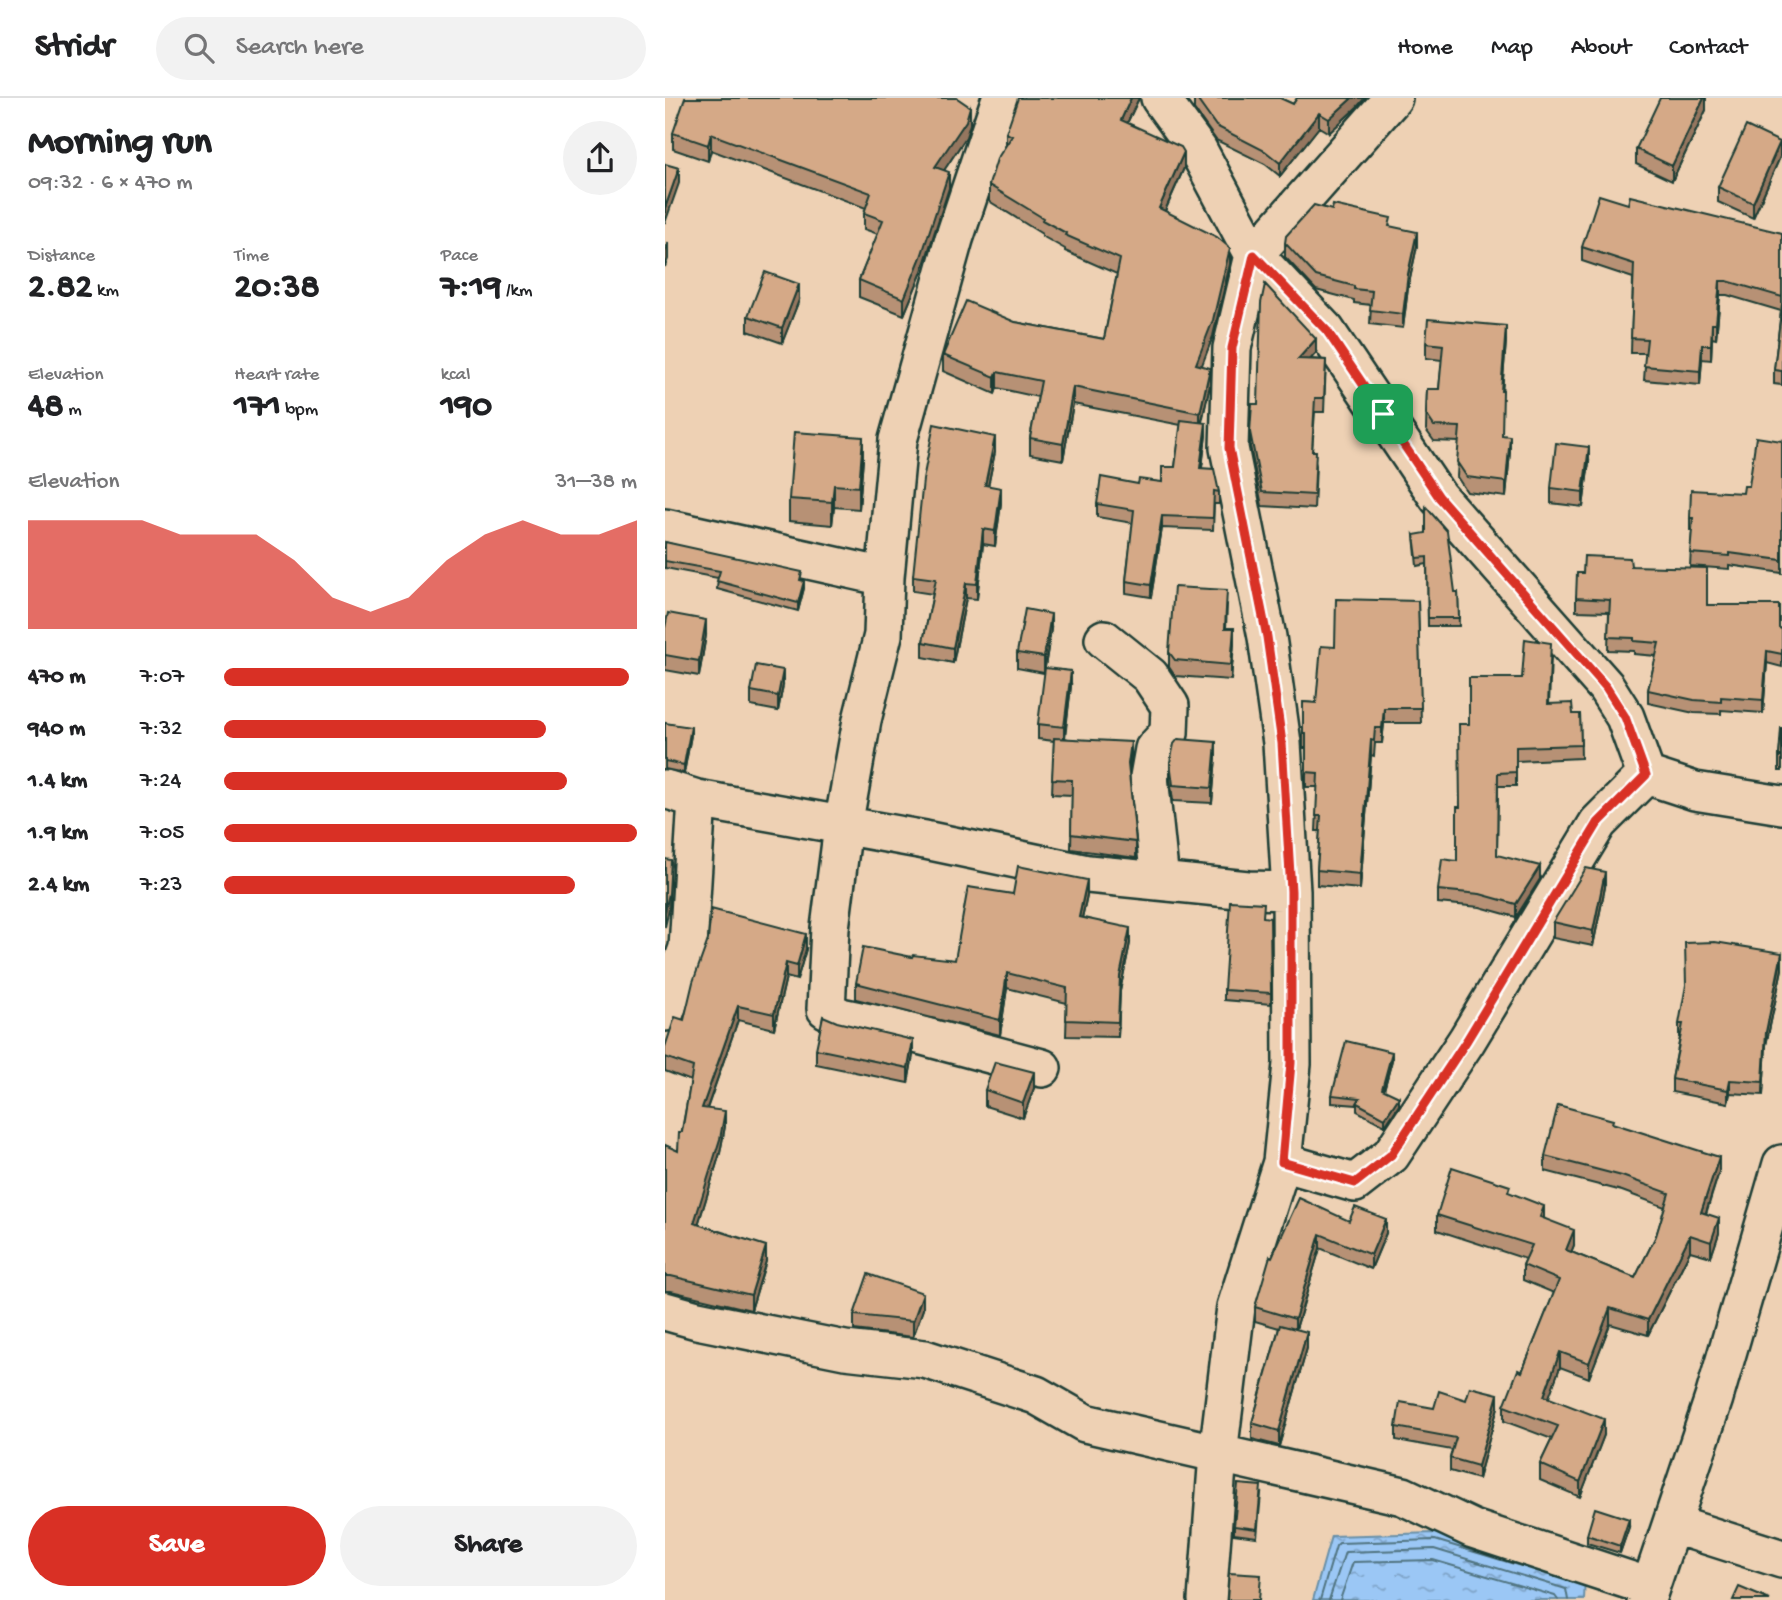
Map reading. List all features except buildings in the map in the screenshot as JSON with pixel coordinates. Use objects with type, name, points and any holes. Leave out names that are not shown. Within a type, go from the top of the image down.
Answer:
[{"type":"street","points":[[1001,98],[954,239],[898,440],[885,577],[883,635],[862,720],[843,827],[830,928],[826,1009],[841,1017],[889,1027],[1042,1068]]},
{"type":"street","points":[[1160,98],[1198,149],[1254,255],[1327,331],[1439,497],[1606,687],[1625,717],[1646,775]]},
{"type":"street","points":[[1207,1600],[1218,1454],[1236,1307],[1282,1162],[1291,1063],[1291,891],[1282,743],[1267,637],[1229,448],[1232,348],[1254,255],[1393,98]]},
{"type":"street","points":[[665,528],[885,577]]},
{"type":"street","points":[[1104,639],[1150,676],[1170,706],[1169,733],[1154,749],[1149,777],[1160,881]]},
{"type":"street","points":[[1646,775],[1695,791],[1782,804]]},
{"type":"street","points":[[1282,1162],[1355,1183],[1391,1155],[1467,1040],[1598,823],[1646,775]]},
{"type":"street","points":[[665,1012],[688,948],[681,794],[1089,874],[1248,890],[1291,891]]},
{"type":"street","points":[[665,1311],[845,1350],[925,1359],[1036,1395],[1085,1423],[1403,1496],[1473,1529],[1648,1593],[1714,1398],[1782,1164]]},
{"type":"street","points":[[1672,1524],[1782,1559]]},
{"type":"water","points":[[1436,1533],[1585,1578],[1584,1600],[1313,1600],[1331,1536]]},
{"type":"route","points":[[1254,255],[1327,331],[1383,414],[1439,497],[1606,687],[1625,717],[1646,775],[1598,823],[1467,1040],[1391,1155],[1355,1183],[1282,1162],[1291,1063],[1291,891],[1282,743],[1267,637],[1229,448],[1232,348],[1254,255]]}]
